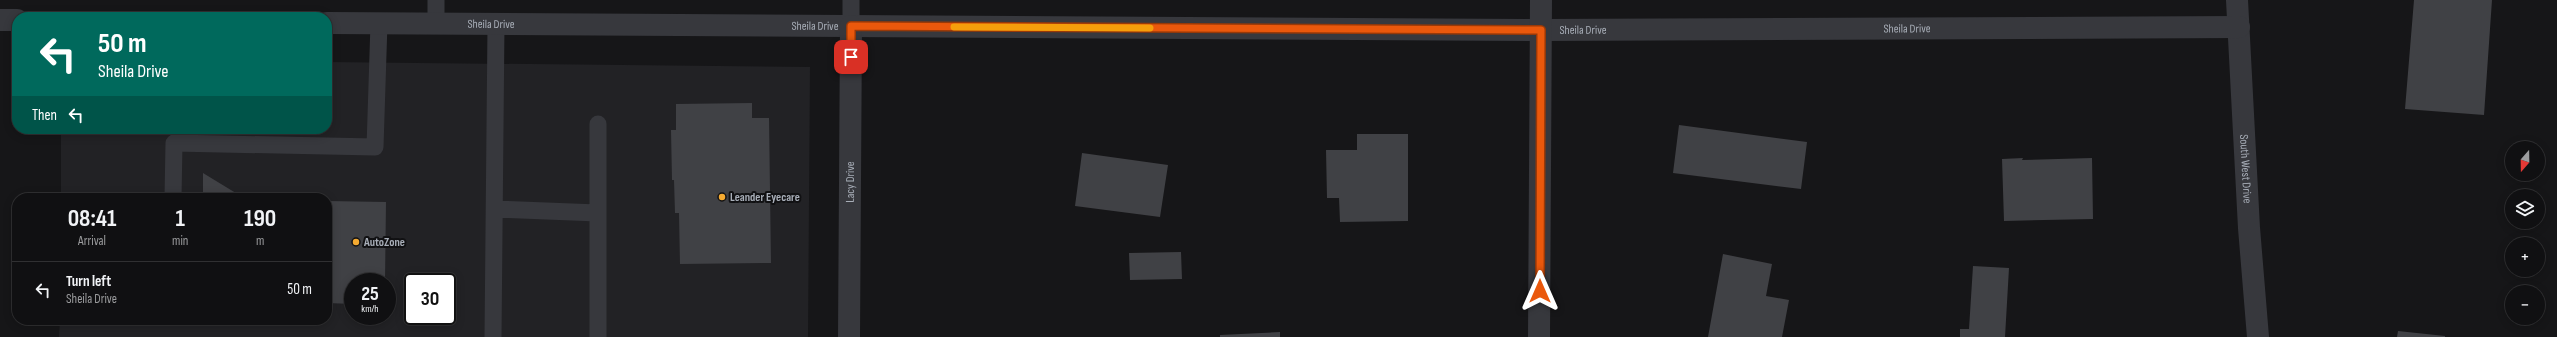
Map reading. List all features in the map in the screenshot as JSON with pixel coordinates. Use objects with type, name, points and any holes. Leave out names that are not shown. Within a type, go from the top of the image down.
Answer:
[{"type":"street","points":[[1539,337],[1541,0]]},
{"type":"street","name":"South West Drive","points":[[2238,0],[2258,337]]},
{"type":"street","points":[[0,20],[12,20]]},
{"type":"street","name":"Sheila Drive","points":[[332,22],[1541,30],[2239,28]]},
{"type":"street","name":"Lacy Drive","points":[[848,337],[851,26]]},
{"type":"lane","points":[[436,0],[436,23]]},
{"type":"lane","points":[[851,0],[851,26]]},
{"type":"lane","points":[[173,193],[174,136],[375,147],[379,23]]},
{"type":"lane","points":[[493,337],[496,24]]},
{"type":"lane","points":[[598,124],[598,337]]},
{"type":"lane","points":[[495,209],[598,213]]},
{"type":"shaded area","points":[[332,62],[810,67],[808,337],[59,337],[60,325],[332,325],[332,193],[61,193],[61,134],[332,134]]},
{"type":"building","points":[[2414,0],[2492,0],[2484,115],[2405,109]]},
{"type":"building","name":"Leander Eyecare","points":[[752,103],[752,118],[769,118],[771,263],[680,264],[679,213],[675,213],[674,180],[672,180],[671,130],[676,130],[676,104]]},
{"type":"building","points":[[1679,125],[1807,142],[1801,189],[1673,173]]},
{"type":"building","points":[[1357,134],[1408,134],[1408,221],[1340,222],[1339,198],[1327,198],[1326,150],[1357,150]]},
{"type":"building","points":[[1082,153],[1168,165],[1160,217],[1075,206]]},
{"type":"building","points":[[2023,158],[2022,160],[2092,158],[2093,219],[2004,221],[2002,159]]},
{"type":"building","points":[[203,173],[236,193],[203,193]]},
{"type":"building","name":"AutoZone","points":[[332,201],[386,202],[385,273],[344,273],[344,304],[332,303]]},
{"type":"building","points":[[1181,252],[1182,279],[1130,280],[1129,253]]},
{"type":"building","points":[[1723,254],[1772,264],[1766,296],[1789,300],[1782,337],[1708,337]]},
{"type":"building","points":[[1973,266],[2009,268],[2005,337],[1960,337],[1960,329],[1969,329]]},
{"type":"building","points":[[2398,331],[2445,336],[2445,337],[2397,337]]},
{"type":"building","points":[[1280,332],[1280,337],[1220,337],[1220,335]]},
{"type":"slow traffic","points":[[954,27],[1150,28]]},
{"type":"place","name":"Leander Eyecare","points":[[722,197]]},
{"type":"place","name":"AutoZone","points":[[356,242]]},
{"type":"route","points":[[851,57],[851,26],[1541,30],[1540,291]]}]
